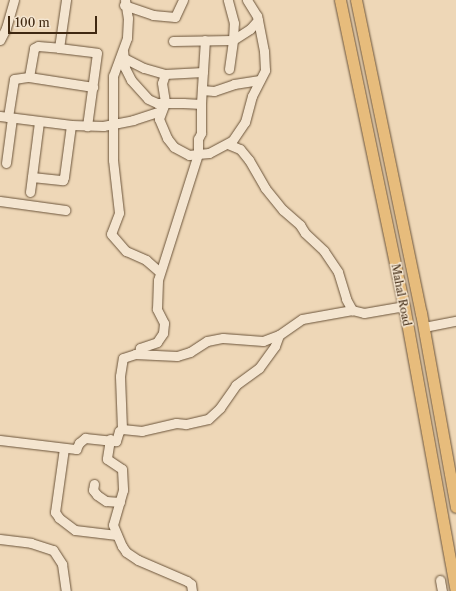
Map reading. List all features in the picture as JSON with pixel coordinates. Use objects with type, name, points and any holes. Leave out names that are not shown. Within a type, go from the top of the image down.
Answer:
[{"type":"main road","name":"Mahal Road","points":[[340,0],[404,306],[456,591]]},
{"type":"main road","name":"Mahal Road","points":[[356,0],[424,327],[456,507]]},
{"type":"street","points":[[0,40],[6,28],[14,0]]},
{"type":"street","points":[[59,48],[66,0]]},
{"type":"street","points":[[125,2],[153,15],[175,17],[183,0]]},
{"type":"street","points":[[228,0],[234,23],[229,69]]},
{"type":"street","points":[[165,74],[162,83],[163,107],[159,119],[161,126],[174,147],[189,155],[209,153],[232,141],[245,122],[250,101],[265,70],[264,51],[258,20],[247,0]]},
{"type":"street","points":[[125,2],[128,18],[127,38],[123,54],[113,76],[115,186],[119,213],[111,234],[126,251],[146,260],[160,272]]},
{"type":"street","points":[[173,41],[233,40],[250,29],[258,20]]},
{"type":"street","points":[[139,354],[140,348],[157,342],[163,333],[164,323],[157,309],[156,295],[160,272],[198,154],[198,144],[201,134],[201,104],[205,40]]},
{"type":"street","points":[[29,77],[34,48],[38,46],[97,53],[87,126]]},
{"type":"street","points":[[123,54],[144,68],[165,74],[203,72]]},
{"type":"street","points":[[123,54],[125,68],[131,80],[140,92],[156,104],[163,107]]},
{"type":"street","points":[[6,163],[6,117],[14,79],[29,77],[93,87]]},
{"type":"street","points":[[202,90],[214,91],[234,84],[260,80]]},
{"type":"street","points":[[6,117],[39,122],[87,126],[114,124],[133,120],[163,107],[201,104]]},
{"type":"street","points":[[30,192],[39,122]]},
{"type":"street","points":[[32,177],[62,180],[64,177],[70,125]]},
{"type":"street","points":[[228,144],[240,149],[249,160],[265,188],[283,210],[300,225],[305,233],[324,251],[338,272],[346,299],[352,310]]},
{"type":"street","points":[[0,201],[65,210]]},
{"type":"street","points":[[0,440],[76,449],[77,444],[85,438],[110,439],[116,441],[122,428],[120,376],[123,358],[139,354],[177,356],[190,352],[207,341],[215,339],[229,338],[263,341],[279,334],[302,320],[352,310],[364,313],[404,306]]},
{"type":"street","points":[[424,327],[456,321]]},
{"type":"street","points":[[122,428],[142,431],[176,423],[186,424],[208,419],[220,408],[236,385],[263,363],[275,346],[279,334]]},
{"type":"street","points":[[110,439],[107,459],[122,470],[123,490],[112,525],[126,552],[138,560],[188,582],[191,584],[192,591]]},
{"type":"street","points":[[64,448],[55,512],[59,518],[75,530],[117,535]]},
{"type":"street","points":[[94,484],[93,490],[97,495],[106,501],[120,502]]},
{"type":"street","points":[[0,539],[31,544],[53,550],[62,564],[66,591]]},
{"type":"street","points":[[440,580],[442,591]]}]
